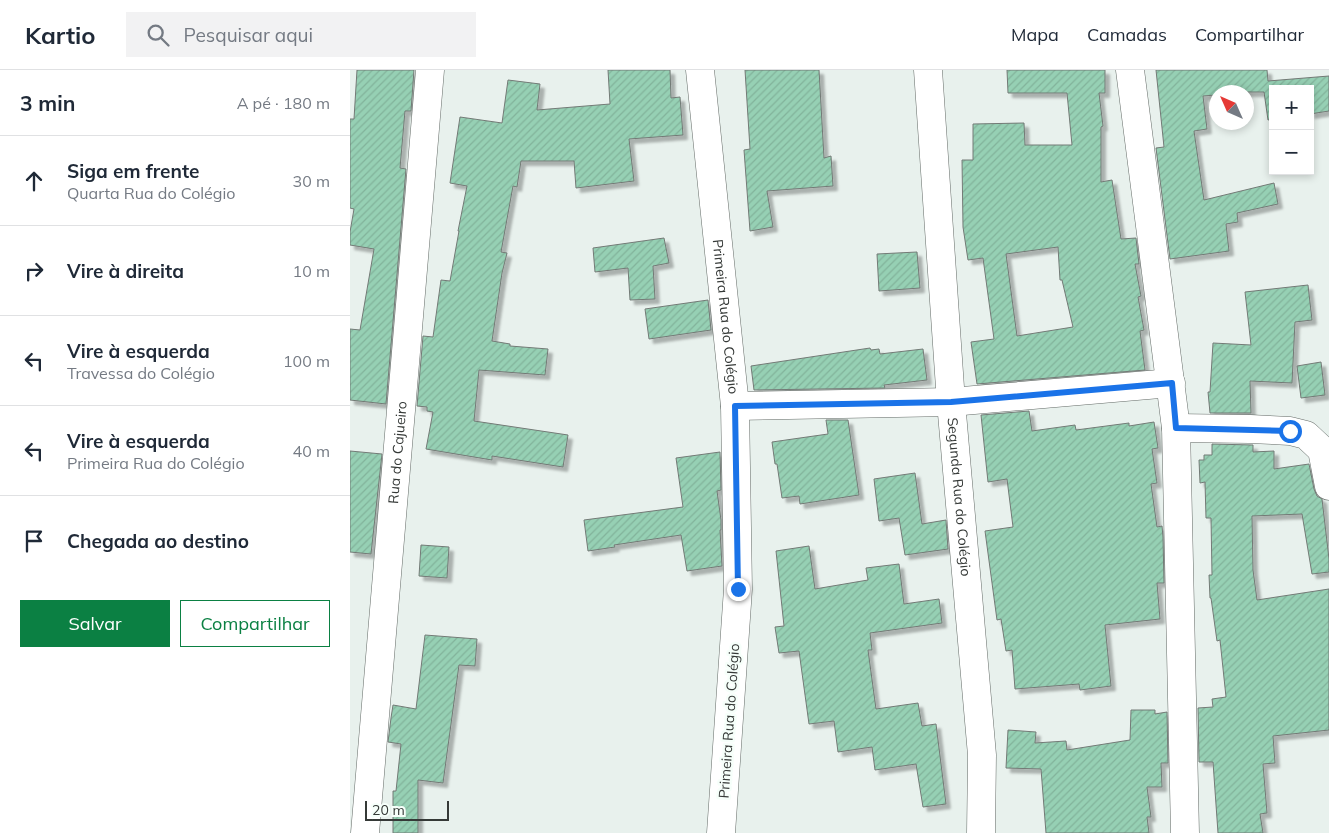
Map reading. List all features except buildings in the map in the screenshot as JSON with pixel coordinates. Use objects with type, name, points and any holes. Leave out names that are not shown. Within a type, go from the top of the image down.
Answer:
[{"type":"street","name":"Rua do Cajueiro","points":[[365,833],[430,70]]},
{"type":"street","name":"Primeira Rua do Colégio","points":[[700,70],[735,406],[738,589],[721,833]]},
{"type":"street","name":"Segunda Rua do Colégio","points":[[928,70],[951,402],[982,755],[981,833]]},
{"type":"street","points":[[1130,70],[1172,383],[1176,428],[1185,833]]},
{"type":"street","points":[[735,406],[951,402],[1172,383]]},
{"type":"street","points":[[1176,428],[1274,430],[1306,434],[1322,450],[1329,486]]},
{"type":"route","points":[[738,589],[735,406],[951,402],[1172,383],[1176,428],[1290,431]]}]
